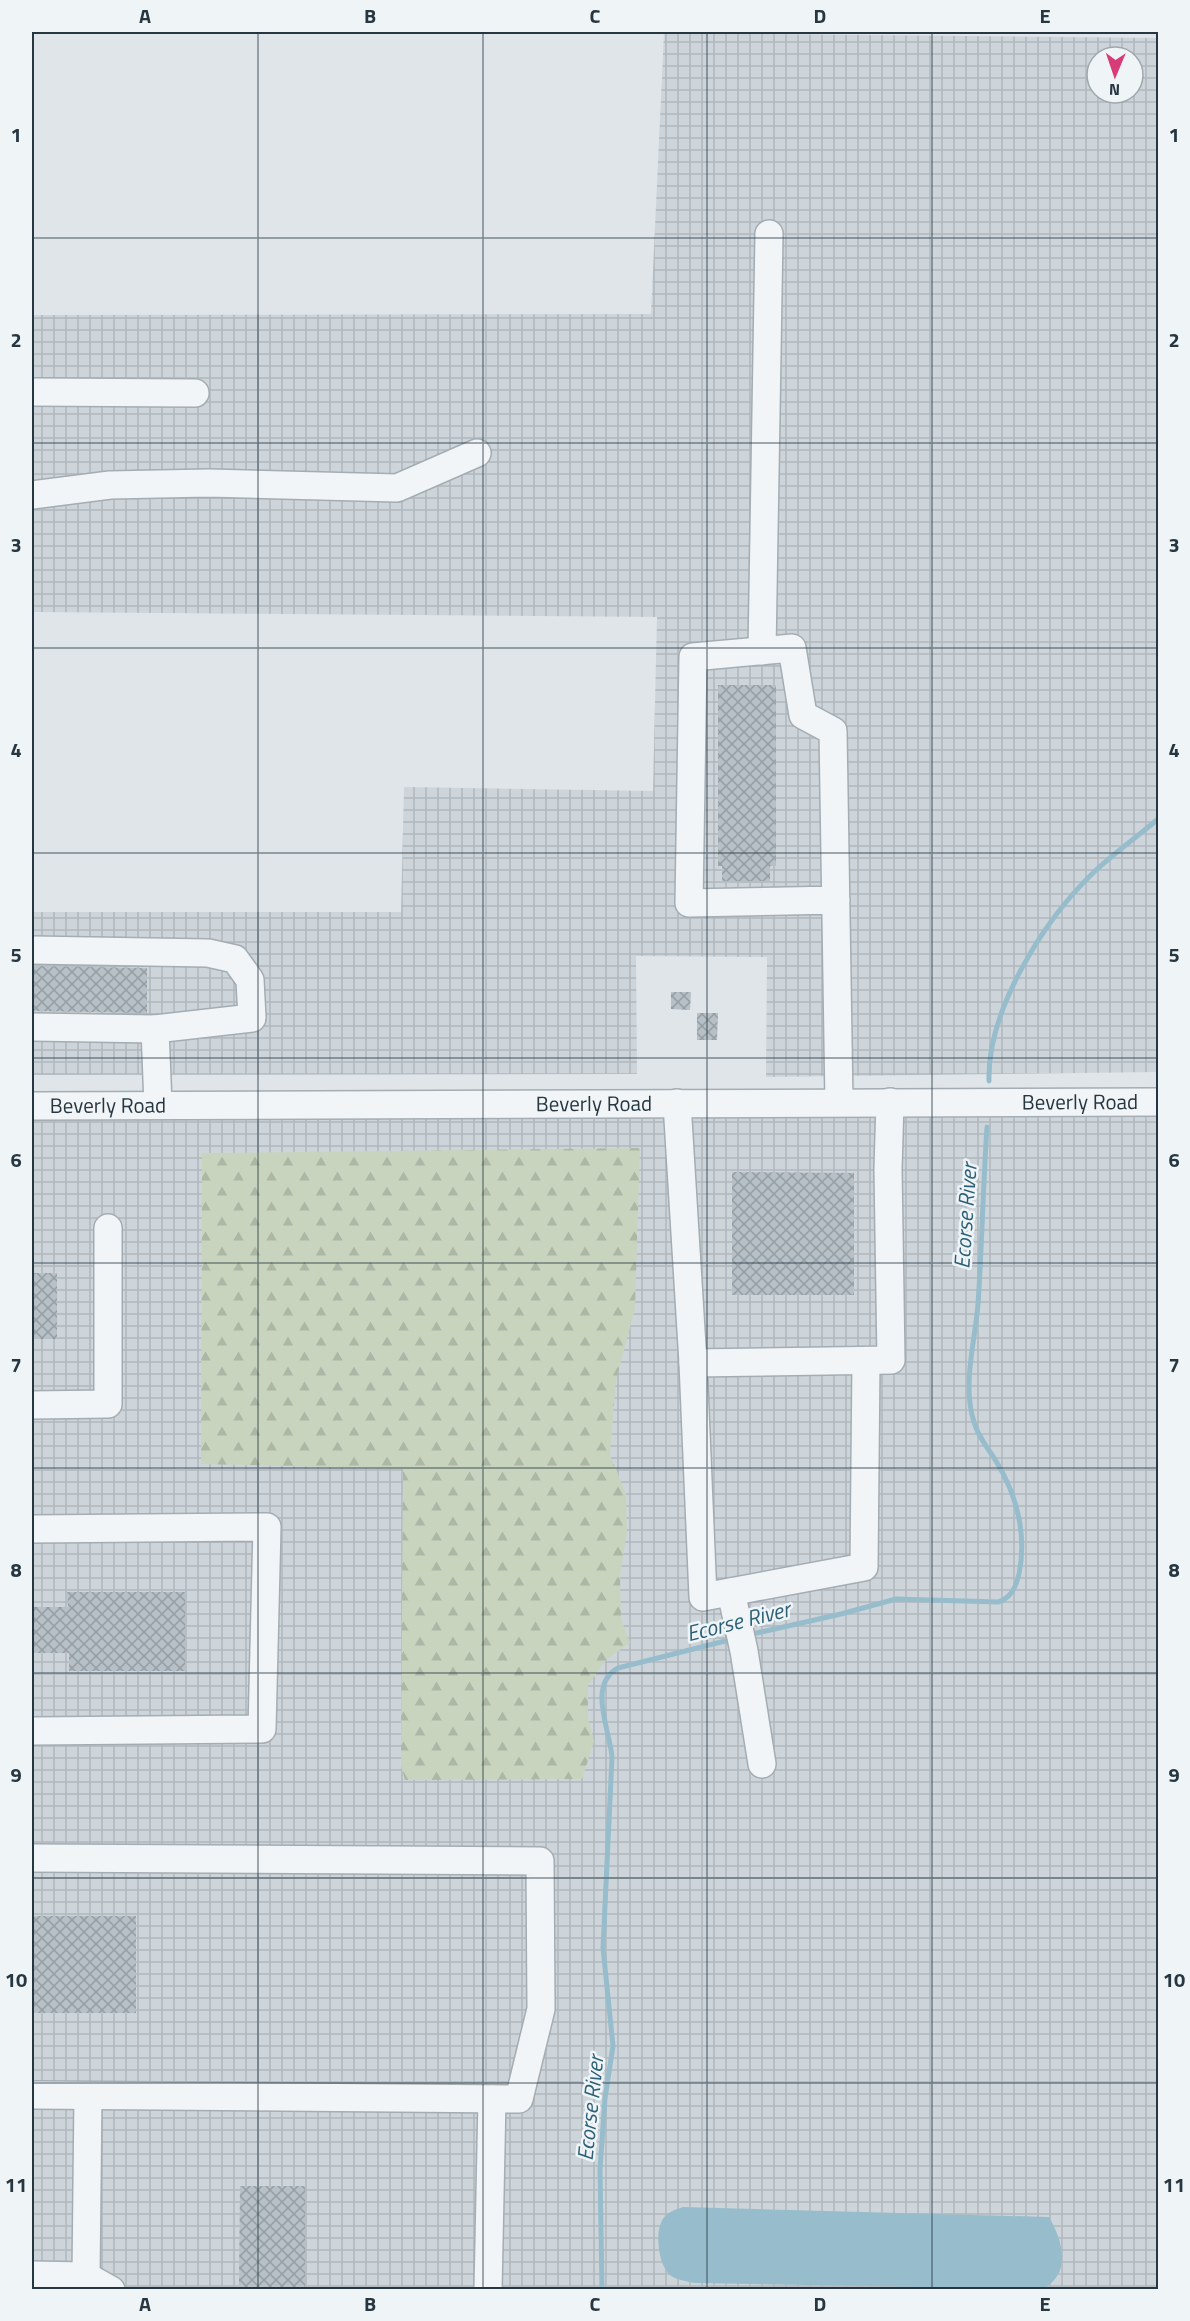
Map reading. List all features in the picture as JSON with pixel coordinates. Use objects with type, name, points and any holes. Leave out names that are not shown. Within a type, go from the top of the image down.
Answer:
[{"type":"street","points":[[762,651],[769,234]]},
{"type":"street","points":[[32,392],[195,393]]},
{"type":"street","points":[[32,495],[110,485],[210,483],[397,488],[477,453]]},
{"type":"street","points":[[836,900],[689,903],[693,657],[792,648],[803,715],[833,731],[836,900],[839,1102]]},
{"type":"street","points":[[32,950],[208,953],[235,959],[250,980],[252,1018],[155,1029],[32,1027]]},
{"type":"street","points":[[155,1029],[158,1105]]},
{"type":"street","points":[[693,1363],[891,1360],[888,1169],[890,1101]]},
{"type":"street","name":"Beverly Road","points":[[32,1106],[890,1101],[1158,1102]]},
{"type":"street","points":[[677,1103],[693,1363],[703,1597],[864,1567],[866,1361]]},
{"type":"street","points":[[32,1405],[108,1404],[108,1228]]},
{"type":"street","points":[[32,1529],[267,1527],[262,1729],[32,1731]]},
{"type":"street","points":[[731,1592],[744,1651],[762,1764]]},
{"type":"street","points":[[32,1858],[540,1861],[541,2009],[519,2099],[32,2095]]},
{"type":"street","points":[[86,2276],[88,2096]]},
{"type":"street","points":[[488,2289],[492,2099]]},
{"type":"street","points":[[32,2275],[86,2276],[111,2289]]},
{"type":"shaded area","points":[[664,33],[1158,38],[1158,1072],[766,1077],[767,957],[636,956],[637,1074],[32,1075],[32,912],[401,912],[404,787],[653,791],[657,617],[32,612],[32,315],[651,314]]},
{"type":"shaded area","points":[[1158,1117],[1158,2289],[32,2289],[32,1119]]},
{"type":"green space","points":[[640,1148],[635,1309],[616,1380],[610,1455],[626,1494],[627,1532],[620,1575],[621,1619],[630,1643],[607,1659],[588,1685],[588,1718],[594,1741],[582,1779],[405,1780],[401,1766],[403,1469],[201,1464],[202,1153]]},
{"type":"water","points":[[683,2207],[1049,2217],[1061,2246],[1061,2266],[1052,2282],[1043,2289],[694,2283],[671,2276],[664,2266],[659,2251],[658,2236],[662,2220],[670,2212]]},
{"type":"building","points":[[718,685],[776,685],[776,866],[770,866],[770,881],[722,881],[722,866],[718,866]]},
{"type":"building","points":[[32,966],[147,968],[147,1013],[32,1011]]},
{"type":"building","points":[[671,992],[691,992],[690,1010],[671,1009]]},
{"type":"building","points":[[697,1013],[718,1013],[717,1040],[697,1040]]},
{"type":"building","points":[[732,1172],[854,1173],[854,1295],[732,1295]]},
{"type":"building","points":[[32,1273],[57,1273],[57,1339],[32,1339]]},
{"type":"building","points":[[67,1592],[185,1592],[185,1671],[69,1671],[69,1653],[32,1653],[32,1607],[68,1607]]},
{"type":"building","points":[[32,1916],[136,1916],[136,2013],[32,2013]]},
{"type":"building","points":[[240,2186],[305,2186],[305,2289],[239,2289]]},
{"type":"waterway","name":"Ecorse River","points":[[989,1081],[991,1054],[1008,996],[1038,941],[1056,915],[1094,872],[1158,819]]},
{"type":"waterway","name":"Ecorse River","points":[[748,1635],[896,1599],[998,1602],[1010,1595],[1014,1588],[1019,1574],[1022,1545],[1015,1501],[1003,1474],[976,1427],[969,1393],[970,1363],[978,1304],[987,1127]]},
{"type":"waterway","name":"Ecorse River","points":[[602,2290],[600,2169],[605,2098],[613,2046],[603,1948],[612,1757],[603,1709],[604,1685],[609,1676],[618,1668],[733,1639]]}]
